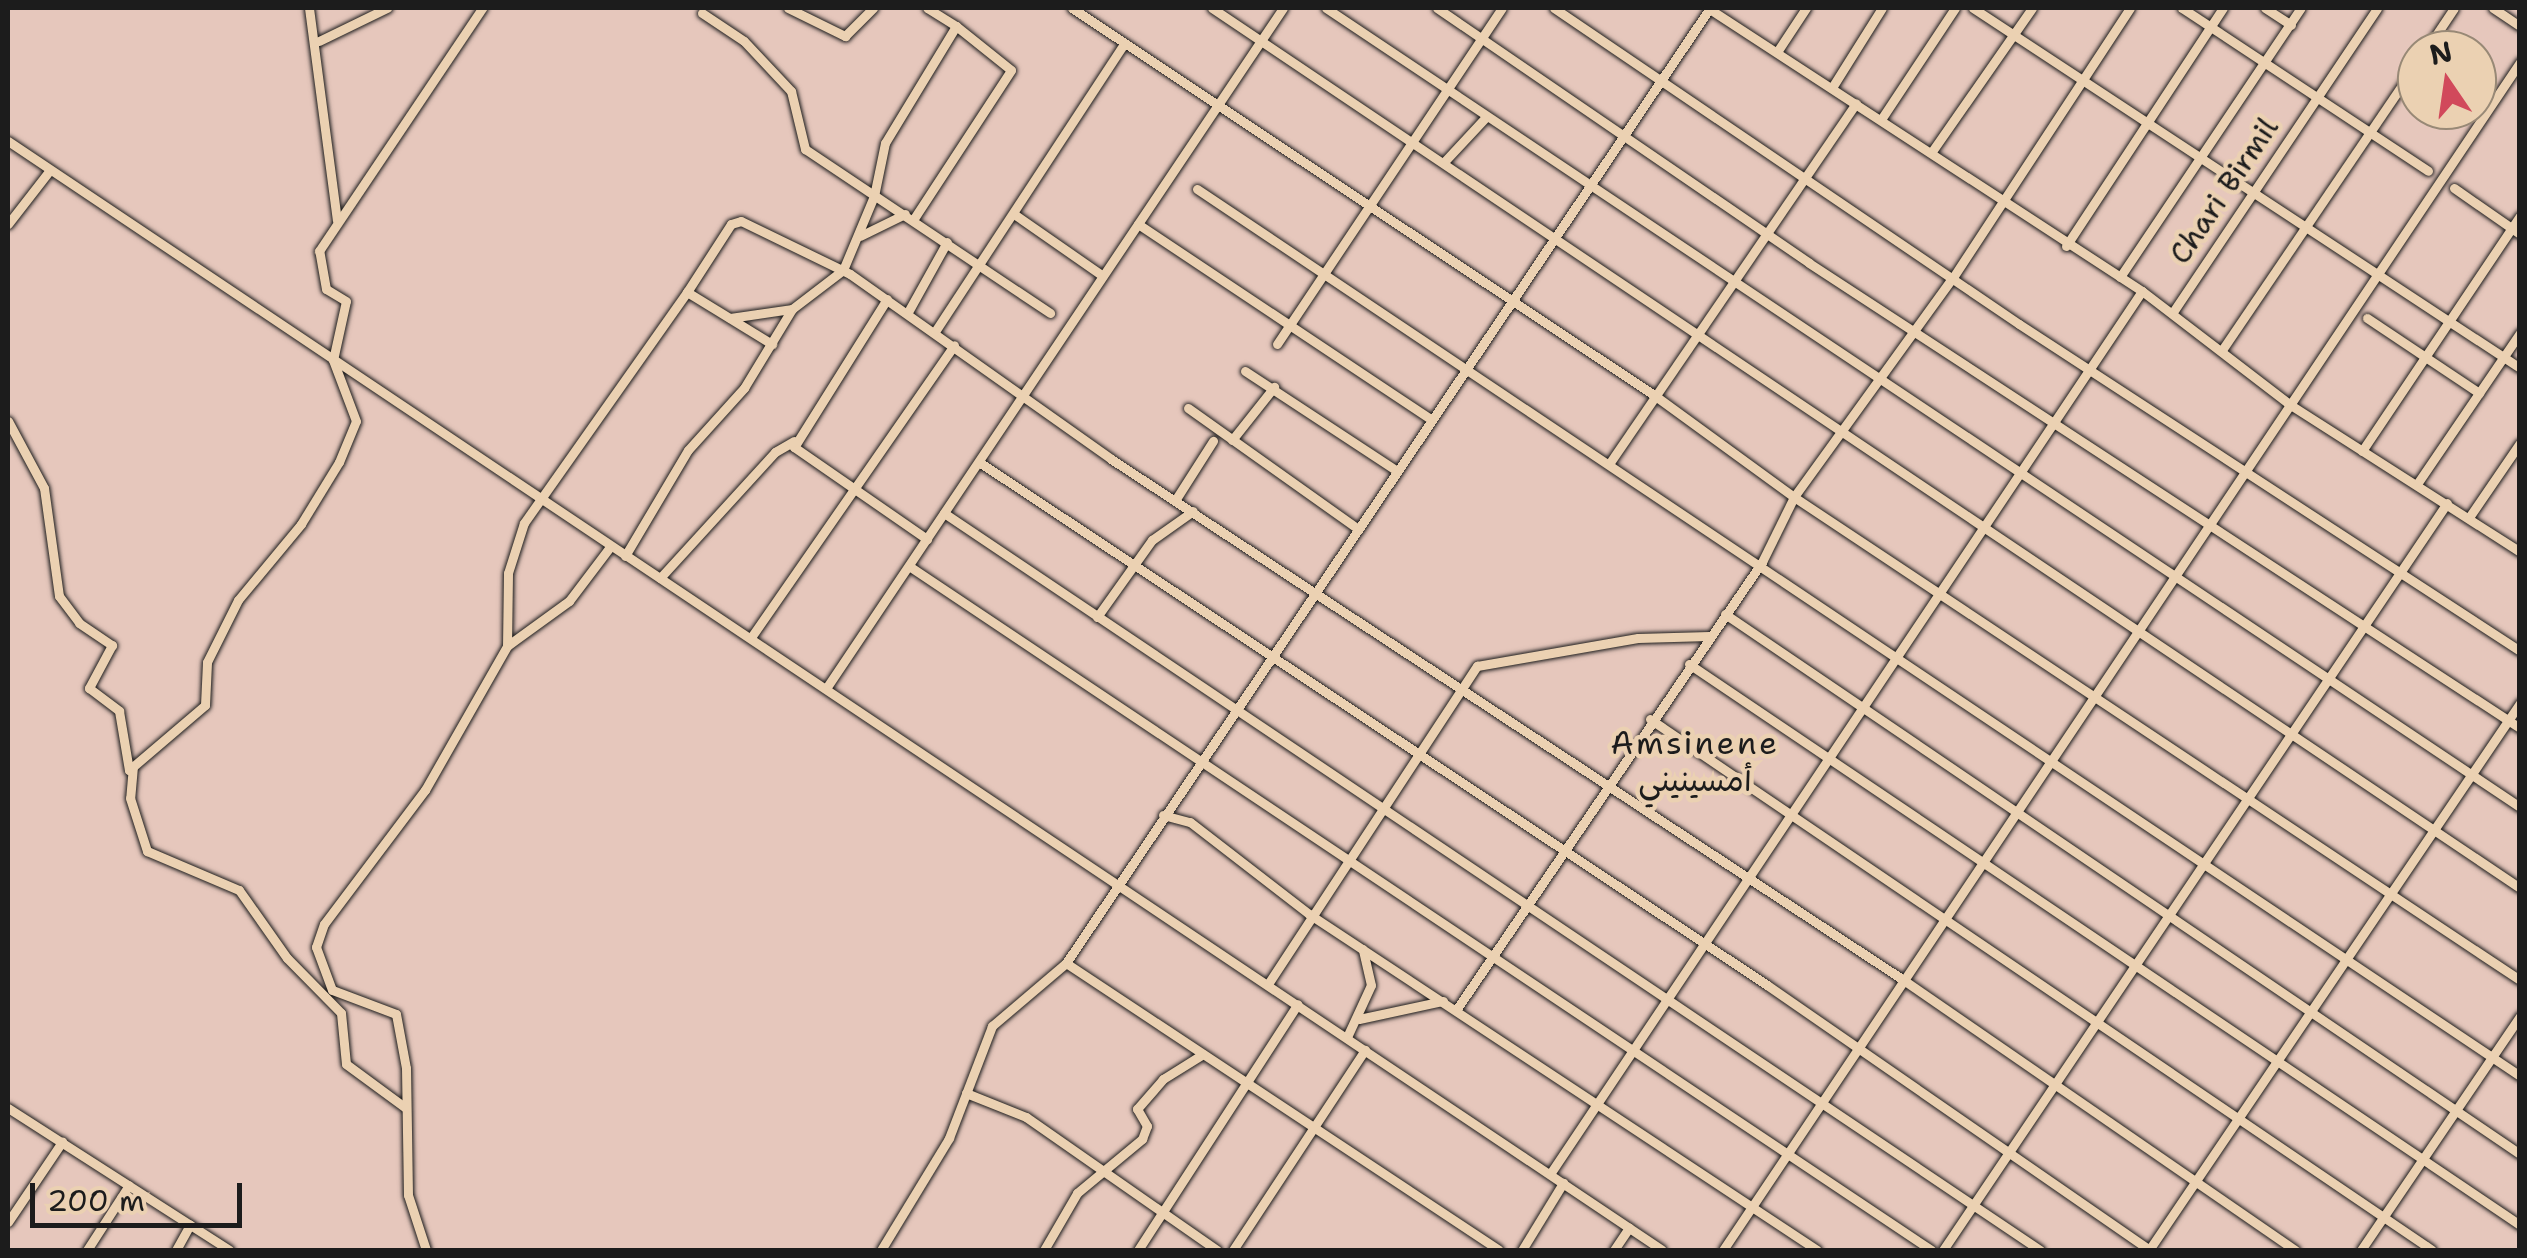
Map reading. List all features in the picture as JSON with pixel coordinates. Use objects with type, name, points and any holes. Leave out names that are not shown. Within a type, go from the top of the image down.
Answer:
[{"type":"street","points":[[309,8],[319,41],[336,220]]},
{"type":"street","points":[[319,41],[387,8]]},
{"type":"street","points":[[129,770],[204,705],[207,662],[238,600],[302,524],[339,462],[356,421],[332,360],[346,301],[326,289],[318,266],[336,220],[482,8]]},
{"type":"street","points":[[788,8],[845,36],[873,8]]},
{"type":"street","points":[[860,236],[909,217],[1011,70],[928,8]]},
{"type":"street","points":[[1072,8],[1366,208],[1515,301],[1654,395],[1794,498],[2094,693],[2520,980]]},
{"type":"street","points":[[1212,8],[1841,433],[2137,626],[2520,888]]},
{"type":"street","points":[[827,687],[1283,8]]},
{"type":"street","points":[[1326,8],[1446,93],[2520,807]]},
{"type":"street","points":[[1437,8],[1766,232],[2520,728]]},
{"type":"street","points":[[1277,344],[1502,8]]},
{"type":"street","points":[[1554,8],[1804,174],[2089,371],[2246,468],[2520,651]]},
{"type":"street","points":[[1425,430],[1470,370],[1709,8],[1933,150],[2066,246],[2142,290],[2289,404],[2470,516],[2520,552]]},
{"type":"street","points":[[1776,52],[1806,8]]},
{"type":"street","points":[[1834,86],[1882,8]]},
{"type":"street","points":[[1882,118],[1955,8]]},
{"type":"street","points":[[1974,8],[2204,153],[2306,228],[2520,368]]},
{"type":"street","points":[[1933,150],[2032,8]]},
{"type":"street","points":[[1456,1010],[1609,789],[1650,719],[1762,562],[1794,498],[1953,277],[2130,8]]},
{"type":"street","points":[[2182,8],[2428,171]]},
{"type":"street","points":[[2066,246],[2222,8]]},
{"type":"street","points":[[2265,8],[2291,25]]},
{"type":"street","points":[[2120,277],[2301,8]]},
{"type":"street","name":"Chari Birmil","points":[[2173,312],[2378,8]]},
{"type":"street","points":[[2439,30],[2454,8]]},
{"type":"street","points":[[2493,8],[2520,26]]},
{"type":"street","points":[[702,12],[744,41],[791,91],[801,146],[983,262],[1050,313]]},
{"type":"street","points":[[625,556],[688,450],[772,344],[792,310],[843,270],[874,196],[885,143],[956,26]]},
{"type":"street","points":[[936,330],[1124,44]]},
{"type":"street","points":[[1723,1250],[2052,761],[2137,626],[2520,62]]},
{"type":"street","points":[[2222,350],[2397,93]]},
{"type":"street","points":[[1609,464],[1856,102]]},
{"type":"street","points":[[1444,162],[1485,118]]},
{"type":"street","points":[[8,141],[542,501],[752,636],[1662,1250]]},
{"type":"street","points":[[8,224],[50,170]]},
{"type":"street","points":[[2454,188],[2516,231]]},
{"type":"street","points":[[1197,189],[1762,562],[2344,962],[2520,1076]]},
{"type":"street","points":[[1014,214],[1103,276]]},
{"type":"street","points":[[2362,451],[2516,231],[2520,216]]},
{"type":"street","points":[[426,1250],[408,1194],[406,1108],[396,1014],[332,990],[316,947],[341,892],[425,790],[506,646],[513,552],[542,501],[731,224],[742,221],[843,270],[936,330],[1023,395],[1314,594],[1905,981],[2050,1088],[2295,1250]]},
{"type":"street","points":[[1138,224],[1289,329],[1432,420]]},
{"type":"street","points":[[908,312],[947,242]]},
{"type":"street","points":[[1550,1174],[1707,946],[2142,290]]},
{"type":"street","points":[[687,292],[772,344]]},
{"type":"street","points":[[660,578],[762,465],[794,441],[888,299]]},
{"type":"street","points":[[730,318],[792,310]]},
{"type":"street","points":[[2366,318],[2479,393]]},
{"type":"street","points":[[2417,484],[2520,333]]},
{"type":"street","points":[[752,636],[954,345]]},
{"type":"street","points":[[1245,370],[1398,471]]},
{"type":"street","points":[[881,1250],[949,1138],[992,1026],[1066,963],[1425,430],[1470,370]]},
{"type":"street","points":[[1232,440],[1274,387]]},
{"type":"street","points":[[1188,408],[1358,530]]},
{"type":"street","points":[[8,421],[44,488],[60,596],[79,624],[112,645],[89,688],[118,712],[134,823],[147,851],[239,890],[287,958],[341,1013],[346,1064],[406,1108]]},
{"type":"street","points":[[794,441],[798,453],[854,486],[927,539]]},
{"type":"street","points":[[1176,499],[1213,441]]},
{"type":"street","points":[[2470,516],[2520,443]]},
{"type":"street","points":[[979,462],[1860,1048],[2149,1250],[2432,826],[2520,702]]},
{"type":"street","points":[[1943,1250],[2166,913],[2250,797],[2397,571],[2448,503]]},
{"type":"street","points":[[1096,616],[1137,567],[1152,540],[1193,511]]},
{"type":"street","points":[[944,513],[1236,714],[1384,807],[2040,1250]]},
{"type":"street","points":[[506,646],[569,601],[610,546]]},
{"type":"street","points":[[909,566],[1201,766],[1637,1049],[1786,1155],[1931,1250]]},
{"type":"street","points":[[1725,614],[2520,1154]]},
{"type":"street","points":[[1268,984],[1310,914],[1477,666],[1506,655],[1709,636]]},
{"type":"street","points":[[1689,664],[1983,863],[2130,969],[2520,1225]]},
{"type":"street","points":[[1650,719],[2432,1250]]},
{"type":"street","points":[[1163,815],[1190,822],[1310,914],[1817,1250]]},
{"type":"street","points":[[1346,1038],[1359,1019],[1371,985],[1363,949]]},
{"type":"street","points":[[1066,963],[1500,1250]]},
{"type":"street","points":[[1359,1019],[1443,1001]]},
{"type":"street","points":[[1138,1250],[1298,1004]]},
{"type":"street","points":[[2361,1250],[2520,1016]]},
{"type":"street","points":[[1233,1250],[1365,1050]]},
{"type":"street","points":[[1044,1250],[1096,1173],[1142,1139],[1147,1126],[1137,1110],[1163,1079],[1203,1054]]},
{"type":"street","points":[[966,1092],[1026,1117],[1096,1173],[1216,1250]]},
{"type":"street","points":[[8,1108],[229,1250]]},
{"type":"street","points":[[8,1222],[62,1142]]},
{"type":"street","points":[[1522,1250],[1563,1184]]},
{"type":"street","points":[[88,1250],[130,1185]]},
{"type":"street","points":[[176,1250],[190,1226]]},
{"type":"street","points":[[1614,1250],[1630,1228]]},
{"type":"district","name":"Amsinene أمسينيني","points":[[1695,762]]}]
